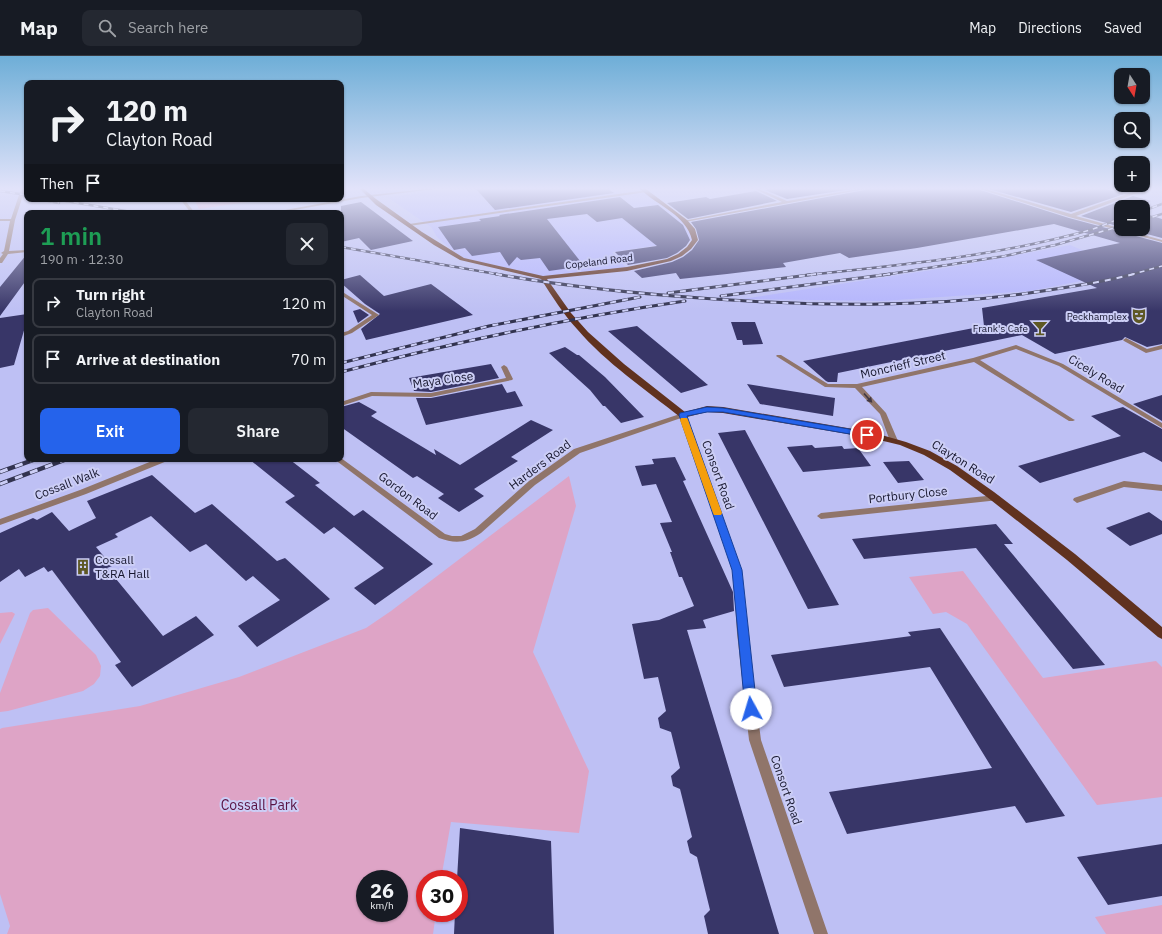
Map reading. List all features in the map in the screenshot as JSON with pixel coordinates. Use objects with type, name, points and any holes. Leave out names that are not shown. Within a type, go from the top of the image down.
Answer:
[{"type":"main road","points":[[416,230],[437,245],[462,259],[543,278],[559,302],[584,333],[621,366],[682,415]]},
{"type":"main road","name":"Copeland Road","points":[[543,278],[611,271],[650,265],[669,260],[680,255],[689,248],[695,240],[692,230]]},
{"type":"main road","name":"Clayton Road","points":[[682,415],[707,409],[723,410],[854,432],[894,441],[914,448],[938,459],[965,475],[996,498],[1086,569],[1162,634]]},
{"type":"street","points":[[0,262],[6,253],[11,230]]},
{"type":"street","points":[[1122,230],[1162,241]]},
{"type":"street","points":[[0,254],[24,250]]},
{"type":"street","points":[[344,295],[376,315],[350,332],[344,334]]},
{"type":"street","points":[[1126,340],[1146,351],[1162,347]]},
{"type":"street","name":"Moncrieff Street","points":[[894,441],[883,414],[858,386],[975,360],[1016,347]]},
{"type":"street","name":"Cicely Road","points":[[1016,347],[1061,365],[1162,426]]},
{"type":"street","points":[[779,356],[827,386],[858,386]]},
{"type":"street","points":[[975,360],[1071,420]]},
{"type":"street","name":"Maya Close","points":[[344,403],[372,394],[430,395],[510,380],[504,367]]},
{"type":"street","name":"Harders Road","points":[[468,537],[502,510],[532,483],[577,451],[682,415]]},
{"type":"street","name":"Consort Road","points":[[682,415],[737,570],[755,740],[821,934]]},
{"type":"street","name":"Cossall Walk","points":[[0,522],[83,492],[157,462]]},
{"type":"street","name":"Gordon Road","points":[[342,462],[442,536],[451,540],[468,537]]},
{"type":"street","points":[[1077,500],[1124,484],[1162,488]]},
{"type":"street","name":"Portbury Close","points":[[822,516],[996,498]]},
{"type":"shaded area","points":[[433,230],[690,230],[695,240],[612,252],[627,269],[543,278],[462,259],[437,237]]},
{"type":"shaded area","points":[[1070,245],[1132,271],[1030,291],[882,301],[743,299],[958,266]]},
{"type":"green space","name":"Cossall Park","points":[[569,476],[576,506],[533,652],[589,771],[579,833],[451,822],[443,870],[416,870],[416,922],[435,922],[433,934],[7,934],[10,926],[0,894],[0,729],[140,706],[239,677],[366,628],[391,611]]},
{"type":"green space","points":[[963,571],[1043,678],[1156,661],[1162,667],[1162,797],[1097,805],[967,624],[946,612],[933,614],[909,577]]},
{"type":"green space","points":[[48,608],[96,655],[101,666],[100,676],[94,684],[83,691],[0,712],[0,693],[30,613],[33,610]]},
{"type":"green space","points":[[12,612],[15,614],[0,644],[0,613]]},
{"type":"green space","points":[[1162,905],[1162,934],[1106,934],[1095,917]]},
{"type":"building","points":[[344,230],[398,230],[413,241],[371,250],[359,238],[344,241]]},
{"type":"building","points":[[440,230],[556,230],[584,266],[549,271],[540,258],[521,260],[517,257],[509,266],[500,252],[472,256],[465,248],[454,250]]},
{"type":"building","points":[[637,230],[685,230],[690,240],[686,246],[667,258],[628,265],[615,252],[657,246]]},
{"type":"building","points":[[696,230],[1020,230],[849,258],[840,253],[783,263],[786,267],[680,279],[676,273],[642,278],[634,271],[672,262],[683,257],[692,250],[699,240]]},
{"type":"building","points":[[1075,230],[1114,230],[1114,236],[1136,236],[1162,243],[1162,344],[1147,347],[1125,337],[1122,340],[1055,354],[1022,335],[838,373],[837,382],[826,381],[803,361],[984,326],[982,308],[1097,288],[1036,260],[1120,243]]},
{"type":"building","points":[[1150,230],[1162,230],[1162,238],[1150,235]]},
{"type":"building","points":[[24,258],[24,283],[0,316],[0,287]]},
{"type":"building","points":[[360,275],[384,296],[431,284],[473,315],[366,340],[361,329],[380,314],[365,304],[344,286],[344,279]]},
{"type":"building","points":[[360,309],[369,315],[358,323],[353,311]]},
{"type":"building","points":[[24,314],[24,330],[14,365],[0,368],[0,318]]},
{"type":"building","points":[[731,322],[755,322],[763,344],[743,345],[742,340],[737,340]]},
{"type":"building","points":[[637,326],[708,385],[681,393],[608,331]]},
{"type":"building","points":[[565,347],[579,355],[605,377],[644,417],[621,423],[605,406],[603,406],[590,390],[549,353]]},
{"type":"building","points":[[491,364],[499,378],[431,392],[414,391],[409,378]]},
{"type":"building","points":[[502,384],[507,393],[515,391],[523,406],[426,425],[416,398],[431,398]]},
{"type":"building","points":[[747,384],[835,398],[833,416],[760,404]]},
{"type":"building","points":[[1162,395],[1162,421],[1133,404],[1149,399]]},
{"type":"building","points":[[359,402],[377,412],[371,416],[436,455],[434,449],[460,465],[531,420],[553,430],[511,457],[518,461],[474,489],[484,496],[459,512],[438,498],[444,494],[417,476],[413,478],[344,429],[344,406]]},
{"type":"building","points":[[1123,407],[1162,429],[1162,462],[1144,452],[1040,483],[1018,466],[1121,436],[1091,416]]},
{"type":"building","points":[[745,430],[839,605],[808,609],[718,433]]},
{"type":"building","points":[[812,445],[815,448],[842,446],[844,449],[858,448],[871,466],[803,472],[787,447]]},
{"type":"building","points":[[675,457],[686,480],[683,481],[733,592],[734,611],[703,620],[706,628],[687,630],[779,934],[708,934],[704,916],[710,910],[697,857],[690,853],[687,841],[692,837],[680,789],[673,786],[671,776],[680,768],[671,732],[660,728],[658,718],[666,711],[658,677],[644,679],[632,624],[659,620],[694,606],[682,577],[679,577],[670,552],[672,552],[660,523],[672,522],[656,484],[642,486],[635,466],[654,464],[652,459]]},
{"type":"building","points":[[909,461],[924,480],[898,483],[883,462]]},
{"type":"building","points":[[253,462],[293,462],[320,483],[315,485],[354,516],[363,510],[433,564],[375,605],[354,588],[384,568],[334,527],[324,534],[285,502],[295,496]]},
{"type":"building","points":[[152,475],[195,513],[212,504],[277,561],[285,558],[330,599],[257,647],[238,626],[280,600],[253,576],[246,581],[206,544],[190,552],[151,516],[115,534],[118,537],[96,547],[112,566],[107,568],[163,636],[196,616],[214,635],[132,687],[115,665],[121,662],[52,570],[48,572],[44,567],[25,577],[19,569],[0,582],[0,533],[33,518],[37,520],[52,512],[69,531],[96,518],[87,501]]},
{"type":"building","points":[[1149,512],[1162,521],[1162,534],[1130,546],[1106,528]]},
{"type":"building","points":[[996,524],[1013,544],[1004,544],[1105,665],[1073,669],[976,548],[864,559],[852,539]]},
{"type":"building","points":[[940,628],[1065,816],[1026,823],[1015,806],[847,834],[829,792],[992,768],[930,667],[784,687],[771,655],[911,636],[908,632]]},
{"type":"building","points":[[460,828],[551,841],[554,934],[454,934],[455,922],[468,922],[468,870],[458,870]]},
{"type":"building","points":[[1162,844],[1162,896],[1108,905],[1077,857]]},
{"type":"railway","points":[[807,275],[914,263],[985,253],[1020,247],[1090,230]]},
{"type":"railway","points":[[886,274],[1005,256],[1055,245],[1107,230]]},
{"type":"railway","points":[[344,248],[502,275]]},
{"type":"railway","points":[[1132,275],[1162,266]]},
{"type":"railway","points":[[496,274],[577,286],[687,297],[832,304],[911,303],[990,298],[1082,285],[1132,275]]},
{"type":"railway","points":[[668,293],[816,274]]},
{"type":"railway","points":[[721,296],[886,274]]},
{"type":"railway","points":[[344,362],[489,326],[640,297]]},
{"type":"railway","points":[[344,371],[427,351],[555,323],[685,301]]},
{"type":"railway","points":[[0,472],[28,462]]},
{"type":"railway","points":[[0,484],[59,462]]},
{"type":"slow traffic","points":[[684,420],[717,513]]},
{"type":"place","name":"Peckhamplex","points":[[1139,316]]},
{"type":"place","name":"Frank's Cafe","points":[[1040,328]]},
{"type":"place","name":"Cossall T&RA Hall","points":[[83,567]]},
{"type":"route","points":[[751,709],[742,633],[737,570],[682,415],[707,409],[723,410],[867,435]]}]
